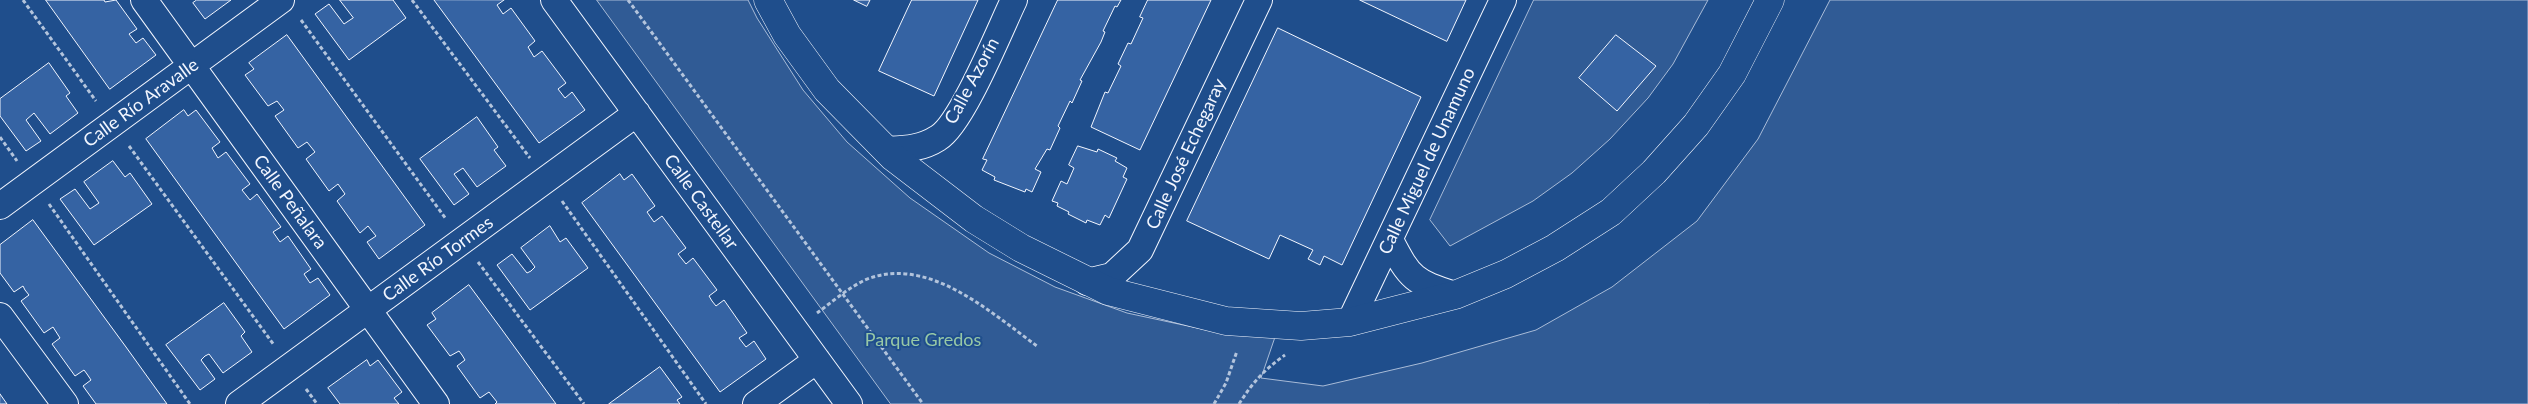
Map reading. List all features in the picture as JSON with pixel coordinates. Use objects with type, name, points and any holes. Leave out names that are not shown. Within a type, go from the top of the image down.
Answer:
[{"type":"main road","points":[[768,0],[787,35],[827,90],[886,150],[926,184],[974,219],[1022,248],[1108,291],[1226,321],[1302,326],[1350,322],[1455,296],[1506,274],[1555,248],[1611,212],[1654,172],[1696,124],[1732,74],[1770,0]]},
{"type":"street","name":"Calle Peñalara","points":[[144,0],[436,404]]},
{"type":"street","name":"Calle Castellar","points":[[554,0],[849,404]]},
{"type":"street","name":"Calle Azorín","points":[[886,150],[913,149],[939,138],[955,121],[1014,0]]},
{"type":"street","name":"Calle José Echegaray","points":[[1087,282],[1112,276],[1140,250],[1258,0]]},
{"type":"street","name":"Calle Miguel de Unamuno","points":[[1350,322],[1503,0]]},
{"type":"street","name":"Calle Río Aravalle","points":[[0,206],[192,66],[290,8]]},
{"type":"street","name":"Calle Río Tormes","points":[[239,404],[636,113]]},
{"type":"street","points":[[1390,240],[1403,265],[1421,284],[1455,296]]},
{"type":"street","points":[[0,316],[65,404]]},
{"type":"street","points":[[756,404],[817,360]]},
{"type":"path","points":[[23,0],[317,404]]},
{"type":"path","points":[[628,0],[923,404]]},
{"type":"path","points":[[290,8],[584,404]]},
{"type":"path","points":[[0,137],[190,404]]},
{"type":"path","points":[[794,329],[865,280],[894,273],[936,280],[984,308],[1036,346]]},
{"type":"path","points":[[1239,404],[1251,384],[1269,366],[1295,348],[1302,339],[1302,326]]},
{"type":"path","points":[[1214,404],[1226,383],[1238,348]]},
{"type":"shaded area","points":[[597,0],[748,0],[757,18],[803,90],[847,142],[910,198],[989,253],[1055,287],[1127,313],[1230,335],[1275,337],[1261,378],[1323,386],[1422,363],[1536,330],[1612,287],[1697,221],[1758,139],[1830,0],[2528,0],[2528,404],[891,404]]},
{"type":"shaded area","points":[[1534,0],[1708,0],[1673,64],[1648,98],[1610,139],[1572,173],[1533,201],[1450,246],[1430,220]]},
{"type":"building","points":[[46,0],[104,0],[105,2],[116,0],[137,29],[129,34],[136,43],[143,38],[156,55],[110,89]]},
{"type":"building","points":[[197,0],[231,0],[205,19],[193,3]]},
{"type":"building","points":[[340,0],[393,0],[406,18],[349,60],[315,14],[329,4],[344,24],[353,18]]},
{"type":"building","points":[[434,0],[504,0],[497,5],[503,14],[511,8],[535,41],[528,47],[534,57],[542,51],[566,83],[558,89],[565,98],[572,92],[585,110],[539,143]]},
{"type":"building","points":[[854,0],[870,0],[867,6]]},
{"type":"building","points":[[912,0],[978,0],[934,96],[879,71]]},
{"type":"building","points":[[1058,0],[1121,0],[1117,7],[1115,6],[1103,31],[1105,32],[1101,42],[1080,80],[1082,81],[1072,103],[1070,101],[1058,126],[1060,128],[1050,150],[1047,149],[1035,169],[1041,172],[1032,192],[1026,189],[1025,192],[994,180],[995,177],[982,170],[987,160],[983,159]]},
{"type":"building","points":[[1148,0],[1211,0],[1140,150],[1091,127],[1105,92],[1108,93],[1121,66],[1118,64],[1128,43],[1131,44],[1143,18],[1140,17]]},
{"type":"building","points":[[1360,0],[1466,0],[1447,41]]},
{"type":"building","points":[[1278,28],[1421,97],[1342,265],[1324,256],[1320,265],[1308,259],[1313,250],[1280,235],[1269,259],[1187,221]]},
{"type":"building","points":[[287,35],[425,225],[379,259],[367,242],[376,236],[368,226],[360,233],[337,201],[345,194],[338,184],[329,191],[306,159],[315,152],[307,142],[298,148],[275,116],[284,110],[277,101],[268,106],[245,75],[254,69],[249,63]]},
{"type":"building","points":[[1616,35],[1656,66],[1617,111],[1579,78]]},
{"type":"building","points":[[49,63],[70,93],[66,96],[78,113],[50,134],[34,113],[26,120],[41,141],[26,151],[0,116],[0,99]]},
{"type":"building","points":[[184,110],[188,116],[196,110],[220,142],[212,148],[218,158],[226,152],[250,184],[242,190],[250,200],[257,194],[281,227],[273,232],[280,242],[288,236],[311,269],[304,274],[310,283],[318,278],[330,295],[284,329],[146,139]]},
{"type":"building","points":[[477,117],[498,147],[494,150],[506,166],[477,187],[463,168],[454,174],[469,194],[454,205],[420,159]]},
{"type":"building","points":[[1078,146],[1097,152],[1098,149],[1117,158],[1115,161],[1127,168],[1123,177],[1127,179],[1109,218],[1105,215],[1100,225],[1087,220],[1086,223],[1068,214],[1069,212],[1057,206],[1058,203],[1052,201],[1061,181],[1067,184],[1074,168],[1069,165]]},
{"type":"building","points":[[113,161],[125,177],[130,173],[152,204],[94,245],[60,199],[75,189],[90,209],[99,203],[84,182]]},
{"type":"building","points":[[620,174],[624,180],[632,174],[655,206],[647,212],[654,222],[662,216],[686,248],[678,254],[686,264],[693,258],[717,290],[709,296],[712,301],[716,306],[724,300],[747,333],[739,338],[746,347],[754,341],[766,359],[720,392],[582,203]]},
{"type":"building","points":[[33,220],[167,404],[96,404],[83,386],[91,380],[84,370],[75,376],[52,344],[60,338],[53,327],[44,333],[21,301],[29,295],[23,286],[14,292],[0,273],[0,245]]},
{"type":"building","points":[[550,226],[560,242],[566,238],[588,268],[530,310],[497,265],[512,254],[527,273],[531,271],[535,267],[521,248]]},
{"type":"building","points":[[469,285],[556,404],[495,404],[497,402],[489,392],[480,398],[457,366],[465,360],[462,355],[459,351],[450,356],[427,325],[436,319],[432,313]]},
{"type":"building","points":[[224,303],[245,332],[241,336],[252,352],[223,373],[209,354],[205,356],[201,360],[215,379],[200,390],[166,345]]},
{"type":"building","points":[[367,360],[370,366],[378,360],[402,392],[394,398],[399,404],[340,404],[328,388]]},
{"type":"building","points":[[660,367],[682,397],[677,400],[680,404],[609,404]]},
{"type":"building","points":[[0,394],[7,404],[0,404]]},
{"type":"park label","name":"Parque Gredos","points":[[923,340]]}]
